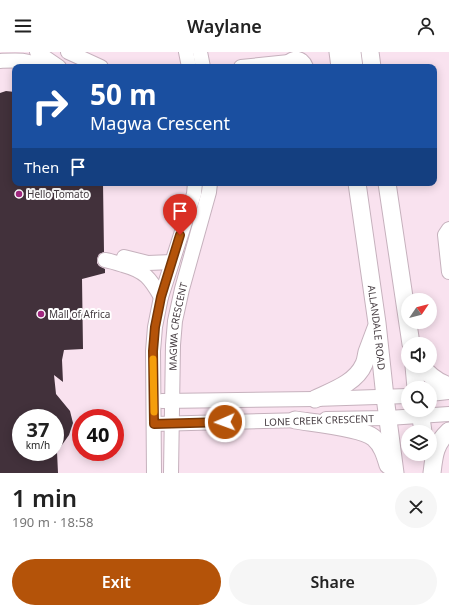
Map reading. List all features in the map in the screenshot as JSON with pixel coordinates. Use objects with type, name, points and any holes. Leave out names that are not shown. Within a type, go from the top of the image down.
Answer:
[{"type":"main road","points":[[338,52],[340,64]]},
{"type":"main road","points":[[352,52],[354,64]]},
{"type":"main road","name":"ALLANDALE ROAD","points":[[357,186],[378,323],[385,397],[396,473]]},
{"type":"main road","points":[[369,186],[373,246],[370,272]]},
{"type":"main road","points":[[388,186],[409,337]]},
{"type":"main road","points":[[314,399],[346,384],[359,372],[364,364],[378,323]]},
{"type":"main road","points":[[427,373],[434,379],[449,386]]},
{"type":"main road","points":[[295,420],[350,429],[368,434],[379,443],[384,451],[390,473]]},
{"type":"main road","points":[[431,473],[434,454],[440,441],[449,431]]},
{"type":"main road","points":[[428,461],[431,473]]},
{"type":"street","points":[[37,52],[55,64]]},
{"type":"street","points":[[68,52],[96,64]]},
{"type":"street","points":[[186,52],[188,64]]},
{"type":"street","points":[[200,52],[202,64]]},
{"type":"street","points":[[288,64],[294,59],[298,59],[304,64]]},
{"type":"street","points":[[0,61],[27,63]]},
{"type":"street","name":"MAGWA CRESCENT","points":[[154,473],[155,327],[161,297],[194,194],[195,186]]},
{"type":"street","name":"MAGWA CRESCENT","points":[[171,473],[173,345],[176,321],[182,289],[209,186]]},
{"type":"street","points":[[449,229],[446,235],[449,272]]},
{"type":"street","points":[[161,297],[149,279],[142,272],[104,257],[148,263],[172,262]]},
{"type":"street","points":[[437,393],[449,392]]},
{"type":"street","name":"LONE CREEK CRESCENT","points":[[154,401],[401,396]]},
{"type":"street","name":"LONE CREEK CRESCENT","points":[[437,414],[449,414]]},
{"type":"street","name":"LONE CREEK CRESCENT","points":[[154,424],[388,418],[401,416]]},
{"type":"building","name":"Mall of Africa","points":[[6,91],[12,92],[12,186],[103,186],[104,252],[99,254],[97,263],[105,269],[105,273],[82,279],[83,349],[64,350],[62,360],[63,382],[54,375],[56,394],[70,411],[72,419],[72,426],[69,435],[64,442],[64,409],[12,409],[12,461],[57,461],[58,473],[0,473],[0,93]]},
{"type":"slow traffic","points":[[153,359],[154,412]]},
{"type":"place","name":"Hello Tomato","points":[[19,194]]},
{"type":"place","name":"Mall of Africa","points":[[41,314]]},
{"type":"route","points":[[180,235],[161,297],[155,327],[153,351],[154,424],[225,422]]}]
